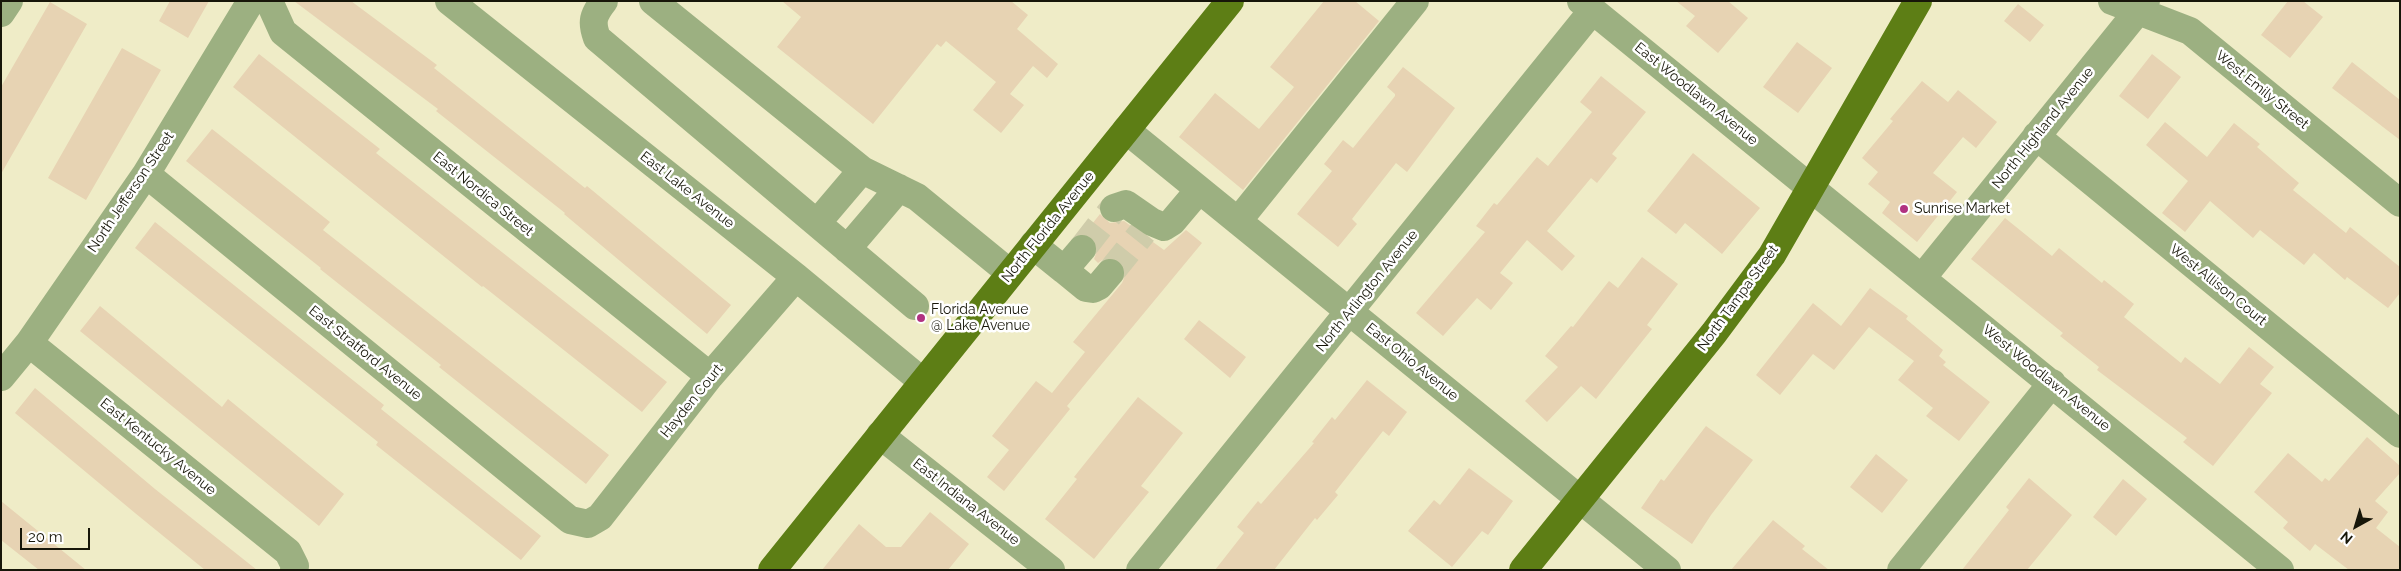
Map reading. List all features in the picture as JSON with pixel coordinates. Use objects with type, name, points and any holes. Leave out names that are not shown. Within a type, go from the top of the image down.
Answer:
[{"type":"main road","name":"North Florida Avenue","points":[[772,570],[1230,1]]},
{"type":"main road","name":"North Tampa Street","points":[[1523,570],[1714,333],[1772,255],[1918,1]]},
{"type":"street","points":[[1,13],[9,1]]},
{"type":"street","name":"North Jefferson Street","points":[[1,377],[29,343],[146,174],[251,1]]},
{"type":"street","name":"East Nordica Street","points":[[269,1],[283,32],[710,376]]},
{"type":"street","name":"East Lake Avenue","points":[[449,1],[796,277],[923,382]]},
{"type":"street","points":[[604,1],[594,13],[592,26],[597,38],[915,306]]},
{"type":"street","points":[[653,1],[862,170],[918,197],[1010,273]]},
{"type":"street","points":[[1238,221],[1415,1]]},
{"type":"street","name":"West Emily Street","points":[[2112,1],[2142,7],[2190,31],[2400,203]]},
{"type":"street","name":"East Woodlawn Avenue","points":[[1586,6],[1810,187]]},
{"type":"street","name":"North Arlington Avenue","points":[[1140,570],[1350,312],[1586,6]]},
{"type":"street","name":"North Highland Avenue","points":[[1922,278],[2142,7]]},
{"type":"street","name":"East Ohio Avenue","points":[[1126,130],[1581,498],[1667,570]]},
{"type":"street","name":"West Allison Court","points":[[2036,136],[2400,434]]},
{"type":"street","points":[[817,224],[862,170]]},
{"type":"street","name":"East Stratford Avenue","points":[[146,174],[570,520],[588,524]]},
{"type":"street","name":"West Woodlawn Avenue","points":[[1810,187],[2052,382],[2280,570]]},
{"type":"street","points":[[847,249],[899,188]]},
{"type":"street","points":[[1114,208],[1126,204],[1147,227],[1164,227],[1172,222],[1199,190]]},
{"type":"street","points":[[1033,245],[1086,288],[1093,289],[1099,286],[1110,272]]},
{"type":"street","points":[[1064,270],[1082,249]]},
{"type":"street","name":"Hayden Court","points":[[588,524],[600,517],[710,376],[796,277]]},
{"type":"street","name":"East Kentucky Avenue","points":[[29,343],[291,561]]},
{"type":"street","points":[[1901,570],[2052,382]]},
{"type":"street","name":"East Indiana Avenue","points":[[880,435],[1051,570]]},
{"type":"building","points":[[170,1],[209,1],[188,38],[159,21]]},
{"type":"building","points":[[294,1],[351,1],[437,65],[434,68],[585,188],[587,186],[731,305],[707,334],[565,213],[436,111],[438,109]]},
{"type":"building","points":[[782,1],[1011,1],[1028,15],[1017,29],[1058,64],[1047,78],[1033,66],[1010,94],[1024,105],[1001,133],[973,110],[996,82],[946,41],[941,47],[937,44],[873,124],[777,47],[801,17]]},
{"type":"building","points":[[1324,1],[1355,1],[1379,21],[1243,190],[1179,137],[1215,93],[1259,129],[1294,87],[1270,67]]},
{"type":"building","points":[[1676,1],[1728,1],[1748,18],[1718,53],[1686,26],[1695,16]]},
{"type":"building","points":[[2288,1],[2303,1],[2323,17],[2290,58],[2261,35]]},
{"type":"building","points":[[50,2],[87,24],[1,174],[1,87]]},
{"type":"building","points":[[2018,4],[2044,25],[2030,42],[2004,21]]},
{"type":"building","points":[[1797,42],[1832,68],[1798,113],[1763,87]]},
{"type":"building","points":[[122,48],[161,70],[86,200],[48,178]]},
{"type":"building","points":[[259,54],[380,149],[376,153],[667,382],[642,412],[482,287],[233,87]]},
{"type":"building","points":[[2152,54],[2181,77],[2148,119],[2119,96]]},
{"type":"building","points":[[2352,62],[2400,100],[2400,140],[2332,88]]},
{"type":"building","points":[[1403,67],[1455,108],[1407,172],[1396,163],[1352,219],[1357,224],[1338,247],[1297,214],[1332,171],[1324,164],[1343,140],[1353,148],[1395,96],[1387,87]]},
{"type":"building","points":[[1601,76],[1646,112],[1612,154],[1617,158],[1597,183],[1591,178],[1547,231],[1575,256],[1562,271],[1527,240],[1500,273],[1513,283],[1491,310],[1477,298],[1443,336],[1416,313],[1485,232],[1476,226],[1494,203],[1497,205],[1537,157],[1548,166],[1592,112],[1580,102]]},
{"type":"building","points":[[1922,81],[1948,102],[1958,90],[1997,122],[1976,148],[1963,137],[1933,173],[1957,192],[1917,242],[1882,213],[1890,202],[1868,184],[1878,172],[1862,158],[1893,121],[1890,119]]},
{"type":"building","points":[[2165,122],[2207,157],[2234,123],[2260,144],[2257,147],[2299,183],[2293,190],[2346,233],[2350,227],[2400,267],[2400,293],[2388,308],[2347,277],[2345,280],[2314,253],[2304,265],[2260,230],[2253,238],[2210,201],[2185,232],[2162,213],[2188,181],[2146,145]]},
{"type":"building","points":[[212,129],[330,222],[323,230],[609,455],[586,484],[439,367],[441,365],[321,268],[186,161]]},
{"type":"building","points":[[1693,153],[1760,208],[1722,254],[1685,223],[1676,234],[1647,211]]},
{"type":"building","points":[[1100,214],[1110,223],[1124,221],[1164,250],[1186,230],[1202,243],[1067,406],[1070,409],[1004,491],[987,477],[1009,450],[992,436],[1036,381],[1052,393],[1085,352],[1073,342],[1122,283],[1125,276],[1125,268],[1120,261],[1105,258],[1098,263],[1094,259],[1097,243],[1092,237],[1084,234]]},
{"type":"building","points":[[2005,218],[2052,256],[2059,248],[2102,283],[2104,280],[2134,304],[2124,317],[2181,363],[2185,357],[2220,384],[2249,347],[2274,367],[2260,384],[2272,393],[2213,466],[2183,442],[2187,438],[2097,370],[2099,367],[2060,336],[2063,333],[1971,259]]},
{"type":"building","points":[[155,222],[384,405],[381,409],[541,536],[521,560],[376,445],[378,442],[135,248]]},
{"type":"building","points":[[1642,257],[1678,284],[1647,325],[1652,329],[1596,399],[1581,386],[1547,422],[1525,401],[1558,367],[1545,356],[1571,326],[1573,327],[1609,281],[1618,288]]},
{"type":"building","points":[[1870,288],[1908,316],[1906,319],[1943,350],[1939,356],[1946,362],[1943,365],[1990,402],[1959,441],[1926,416],[1933,408],[1898,380],[1914,361],[1869,327],[1834,370],[1813,354],[1780,395],[1756,375],[1813,303],[1841,326]]},
{"type":"building","points":[[100,306],[222,407],[228,399],[344,494],[319,526],[80,331]]},
{"type":"building","points":[[1199,320],[1246,357],[1230,378],[1184,339]]},
{"type":"building","points":[[1367,380],[1407,412],[1389,436],[1383,431],[1335,492],[1338,495],[1317,520],[1315,518],[1274,570],[1215,570],[1244,533],[1237,527],[1258,501],[1261,504],[1314,443],[1312,442],[1332,417],[1335,420]]},
{"type":"building","points":[[35,388],[155,489],[257,570],[205,570],[135,513],[15,413]]},
{"type":"building","points":[[1138,397],[1183,433],[1141,486],[1149,492],[1094,559],[1045,519],[1077,479],[1074,477]]},
{"type":"building","points":[[1706,426],[1753,460],[1711,515],[1692,544],[1641,508],[1661,479],[1664,481]]},
{"type":"building","points":[[2367,437],[2400,466],[2400,473],[2375,501],[2388,512],[2376,528],[2400,547],[2400,570],[2349,570],[2315,544],[2310,551],[2283,528],[2288,522],[2254,492],[2288,453],[2322,482],[2325,478],[2329,481]]},
{"type":"building","points":[[1876,454],[1908,480],[1882,513],[1850,487]]},
{"type":"building","points":[[1469,468],[1513,501],[1488,535],[1482,531],[1452,567],[1408,531],[1434,500],[1440,505]]},
{"type":"building","points":[[2029,478],[2072,515],[2027,570],[1962,570],[2009,510],[2006,507]]},
{"type":"building","points":[[2123,479],[2147,499],[2116,536],[2093,517]]},
{"type":"building","points":[[1,501],[86,570],[39,570],[1,540]]},
{"type":"building","points":[[930,512],[969,544],[948,570],[822,570],[859,524],[886,547],[901,547]]},
{"type":"building","points":[[1773,520],[1805,546],[1802,549],[1829,570],[1731,570]]},
{"type":"tunnel","points":[[1082,249],[1114,208]]},
{"type":"tunnel","points":[[1110,273],[1143,232]]},
{"type":"place","name":"Sunrise Market","points":[[1904,209]]},
{"type":"place","name":"Florida Avenue @ Lake Avenue","points":[[921,318]]}]
